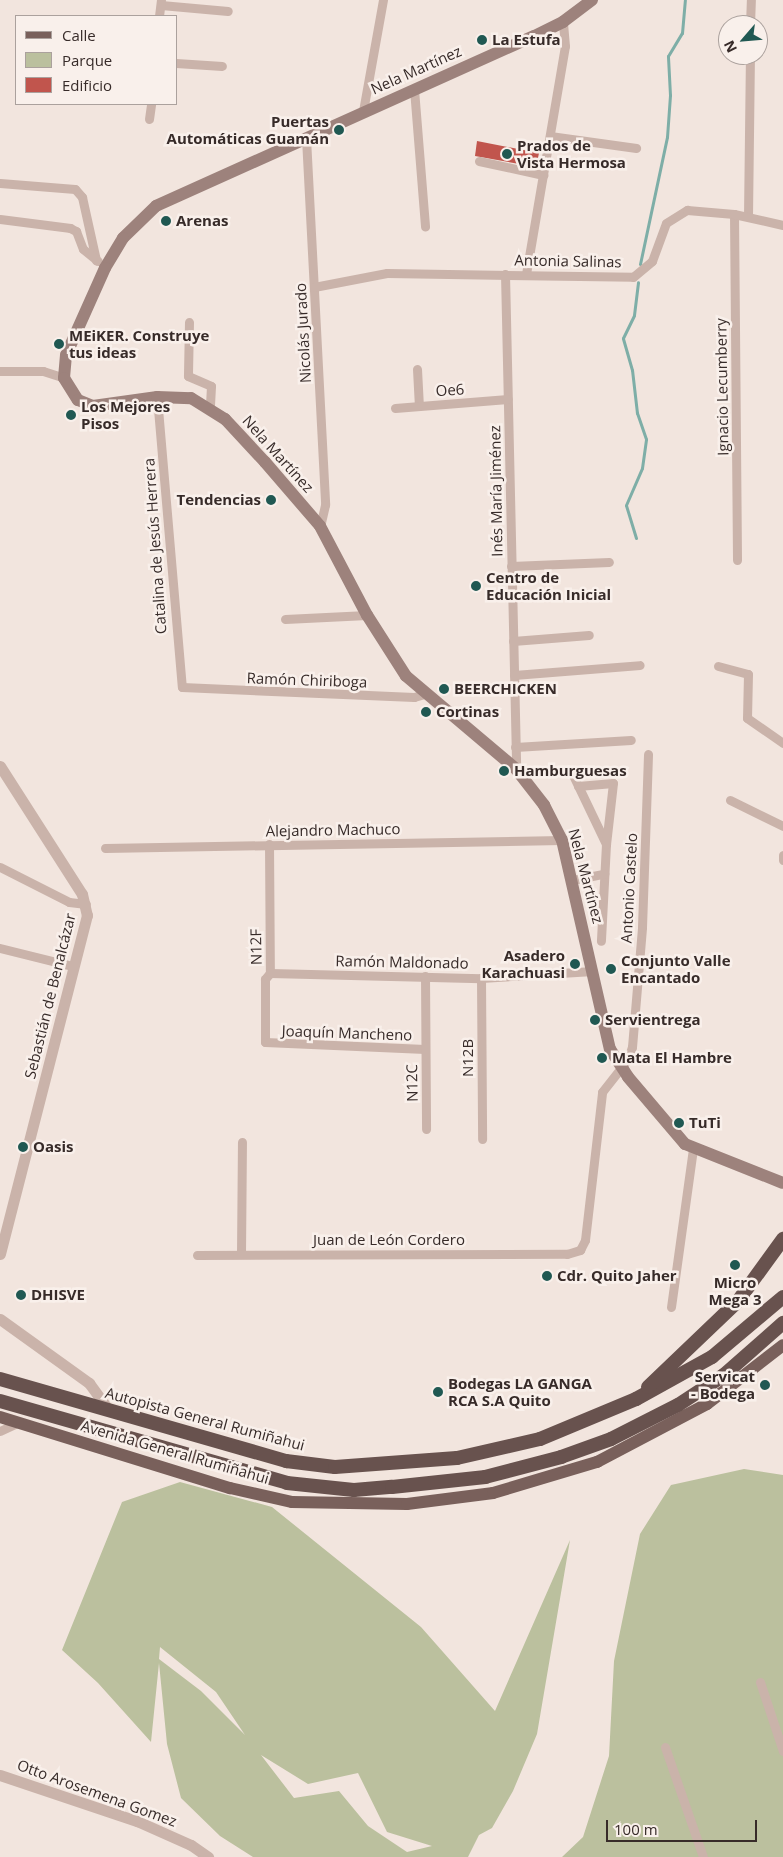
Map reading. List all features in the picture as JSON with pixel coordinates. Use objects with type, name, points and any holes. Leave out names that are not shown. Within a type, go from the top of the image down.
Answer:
[{"type":"highway","points":[[636,1399],[738,1302],[783,1239]]},
{"type":"highway","name":"Autopista General Rumiñahui","points":[[0,1378],[108,1411],[286,1461],[335,1467],[457,1458],[540,1439],[636,1399],[712,1357],[783,1297]]},
{"type":"highway","points":[[0,1401],[287,1483],[354,1490],[392,1487],[485,1477],[561,1457],[611,1439],[678,1405],[724,1376],[783,1323]]},
{"type":"main road","name":"Nela Martínez","points":[[592,0],[563,22],[156,206],[123,238],[101,264],[66,354],[64,378],[78,400],[93,406],[157,397],[191,398],[210,408],[239,434],[320,526],[367,615],[396,662],[424,694],[516,768],[544,805],[562,840],[610,1049],[621,1068],[668,1128],[693,1148],[783,1183]]},
{"type":"main road","name":"Avenida General Rumiñahui","points":[[0,1417],[230,1488],[292,1502],[345,1506],[440,1501],[493,1493],[597,1462],[707,1404],[783,1344]]},
{"type":"street","points":[[363,111],[382,0]]},
{"type":"street","points":[[750,15],[751,0]]},
{"type":"street","points":[[160,15],[161,2],[228,11]]},
{"type":"street","points":[[526,274],[565,46],[563,22]]},
{"type":"street","points":[[178,63],[222,66]]},
{"type":"street","points":[[748,216],[750,65]]},
{"type":"street","points":[[414,89],[425,227]]},
{"type":"street","points":[[149,118],[150,105]]},
{"type":"street","points":[[550,136],[636,148]]},
{"type":"street","name":"Nicolás Jurado","points":[[306,138],[325,505],[320,526]]},
{"type":"street","points":[[479,161],[543,175]]},
{"type":"street","points":[[0,183],[75,189],[82,197],[101,264]]},
{"type":"street","name":"Antonia Salinas","points":[[314,287],[387,273],[633,276],[652,261],[666,223],[674,215],[687,210],[748,216],[783,225]]},
{"type":"street","name":"Ignacio Lecumberry","points":[[734,214],[737,560]]},
{"type":"street","points":[[0,219],[70,228],[101,264]]},
{"type":"street","name":"Inés María Jiménez","points":[[505,274],[516,768]]},
{"type":"street","points":[[189,322],[188,376],[211,386],[210,408]]},
{"type":"street","points":[[417,369],[419,406]]},
{"type":"street","points":[[0,371],[43,371],[64,378]]},
{"type":"street","name":"Catalina de Jesús Herrera","points":[[157,397],[179,682],[187,689]]},
{"type":"street","name":"Oe6","points":[[394,408],[508,399]]},
{"type":"street","points":[[512,566],[609,562]]},
{"type":"street","points":[[285,619],[367,615]]},
{"type":"street","points":[[513,641],[589,636]]},
{"type":"street","points":[[514,675],[640,665]]},
{"type":"street","points":[[718,666],[748,674],[747,718],[783,743]]},
{"type":"street","name":"Ramón Chiriboga","points":[[187,689],[414,697],[424,694]]},
{"type":"street","points":[[515,748],[631,740]]},
{"type":"street","name":"Antonio Castelo","points":[[580,1250],[585,1240],[602,1092],[621,1068],[632,1046],[642,927],[648,754]]},
{"type":"street","name":"Sebastián de Benalcázar","points":[[0,766],[86,904],[87,915],[0,1254]]},
{"type":"street","points":[[572,773],[606,844]]},
{"type":"street","points":[[578,786],[612,783],[606,844],[601,941]]},
{"type":"street","points":[[730,800],[783,826]]},
{"type":"street","name":"Alejandro Machuco","points":[[105,848],[562,840]]},
{"type":"street","name":"N12F","points":[[269,844],[270,973],[265,979],[263,1038],[269,1044]]},
{"type":"street","points":[[783,855],[783,860]]},
{"type":"street","points":[[0,867],[69,902],[86,904]]},
{"type":"street","points":[[572,880],[604,874]]},
{"type":"street","points":[[0,948],[73,966]]},
{"type":"street","name":"Ramón Maldonado","points":[[270,973],[481,978],[593,971]]},
{"type":"street","name":"N12C","points":[[425,976],[426,1128]]},
{"type":"street","name":"N12B","points":[[481,978],[482,1139]]},
{"type":"street","name":"Joaquín Mancheno","points":[[269,1044],[425,1049]]},
{"type":"street","points":[[241,1254],[242,1142]]},
{"type":"street","points":[[671,1307],[693,1148]]},
{"type":"street","name":"Juan de León Cordero","points":[[197,1255],[567,1254],[580,1250]]},
{"type":"street","points":[[0,1319],[89,1383],[108,1411]]},
{"type":"street","points":[[0,1431],[17,1423]]},
{"type":"street","points":[[760,1682],[783,1751]]},
{"type":"street","points":[[665,1747],[703,1857]]},
{"type":"street","name":"Otto Arosemena Gomez","points":[[0,1775],[137,1821],[191,1845],[208,1857]]},
{"type":"green space","points":[[744,1469],[783,1475],[783,1857],[562,1857],[583,1837],[609,1756],[614,1661],[640,1534],[671,1485]]},
{"type":"green space","points":[[180,1482],[272,1507],[421,1627],[495,1711],[570,1540],[537,1734],[513,1791],[492,1828],[479,1835],[468,1857],[253,1857],[220,1836],[181,1798],[167,1744],[159,1663],[151,1742],[98,1683],[62,1650],[122,1502]],"holes":[[[160,1647],[216,1692],[245,1735],[201,1691],[159,1659]],[[261,1755],[308,1784],[358,1773],[387,1832],[432,1846],[407,1852],[368,1826],[339,1791],[294,1798]]]},
{"type":"building","name":"Prados de Vista Hermosa","points":[[477,141],[539,153],[536,167],[475,156]]},
{"type":"waterway","points":[[640,264],[667,137],[670,95],[668,56],[682,33],[685,0]]},
{"type":"waterway","points":[[636,538],[626,505],[642,468],[646,439],[637,413],[632,370],[623,338],[634,315],[638,282]]},
{"type":"place","name":"La Estufa","points":[[482,40]]},
{"type":"place","name":"Puertas Automáticas Guamán","points":[[339,130]]},
{"type":"place","name":"Prados de Vista Hermosa","points":[[507,154]]},
{"type":"place","name":"Arenas","points":[[166,221]]},
{"type":"place","name":"MEiKER. Construye tus ideas","points":[[59,344]]},
{"type":"place","name":"Los Mejores Pisos","points":[[71,415]]},
{"type":"place","name":"Tendencias","points":[[271,500]]},
{"type":"place","name":"Centro de Educación Inicial","points":[[476,586]]},
{"type":"place","name":"BEERCHICKEN","points":[[444,689]]},
{"type":"place","name":"Cortinas","points":[[426,712]]},
{"type":"place","name":"Hamburguesas","points":[[504,771]]},
{"type":"place","name":"Asadero Karachuasi","points":[[575,964]]},
{"type":"place","name":"Conjunto Valle Encantado","points":[[611,969]]},
{"type":"place","name":"Servientrega","points":[[595,1020]]},
{"type":"place","name":"Mata El Hambre","points":[[602,1058]]},
{"type":"place","name":"TuTi","points":[[679,1123]]},
{"type":"place","name":"Oasis","points":[[23,1147]]},
{"type":"place","name":"Micro Mega 3","points":[[735,1265]]},
{"type":"place","name":"Cdr. Quito Jaher","points":[[547,1276]]},
{"type":"place","name":"DHISVE","points":[[21,1295]]},
{"type":"place","name":"Servicat - Bodega","points":[[765,1385]]},
{"type":"place","name":"Bodegas LA GANGA RCA S.A Quito","points":[[438,1392]]}]
